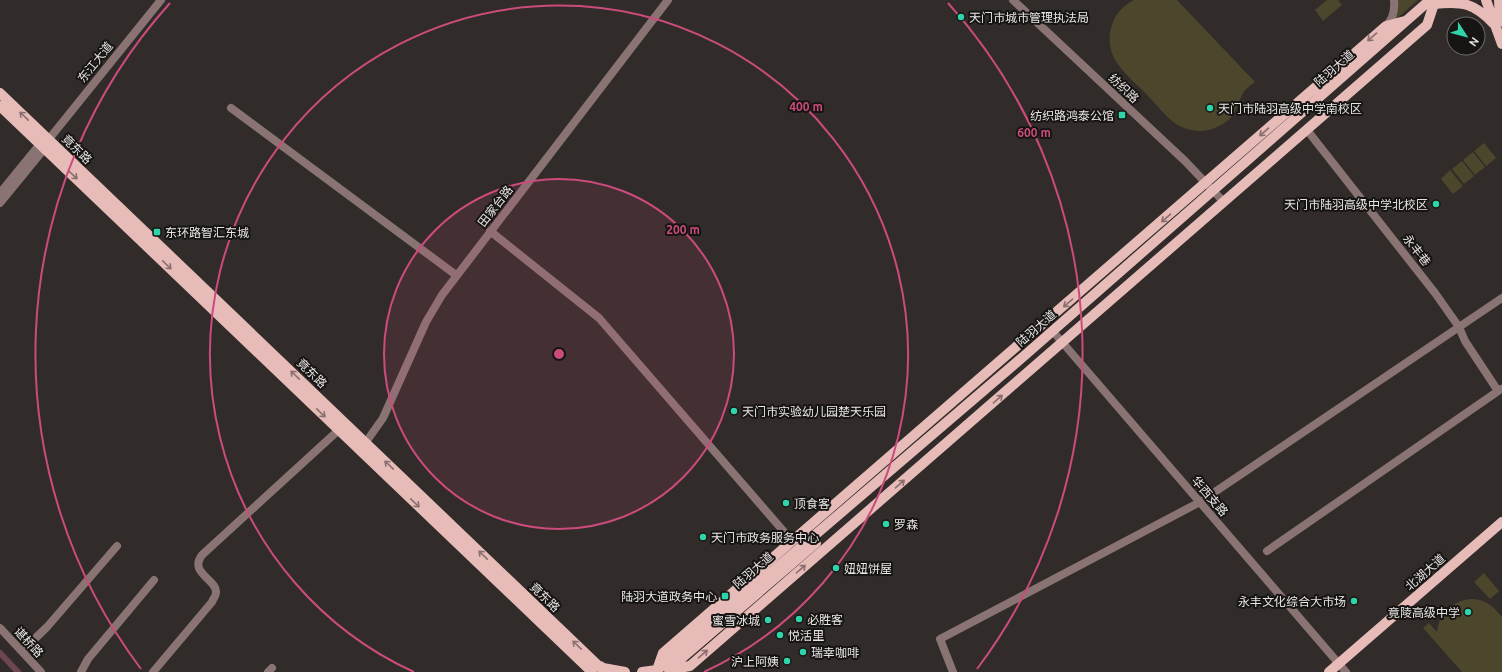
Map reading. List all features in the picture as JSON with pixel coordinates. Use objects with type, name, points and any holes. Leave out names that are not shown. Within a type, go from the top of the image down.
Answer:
[{"type":"main road","points":[[1486,0],[1499,24]]},
{"type":"main road","points":[[1492,0],[1499,24],[1502,44]]},
{"type":"main road","points":[[1499,0],[1499,24]]},
{"type":"main road","points":[[642,672],[663,671],[690,666],[1060,339],[1218,196],[1307,130],[1427,24],[1434,1],[1460,3],[1474,6],[1499,24]]},
{"type":"main road","name":"陆羽大道","points":[[1218,196],[1406,21],[1434,1]]},
{"type":"main road","name":"陆羽大道","points":[[663,671],[1024,356],[1218,196],[1434,1]]},
{"type":"main road","points":[[663,671],[663,653],[792,540],[1386,26],[1406,21]]},
{"type":"main road","name":"竟东路","points":[[0,93],[45,144]]},
{"type":"main road","name":"竟东路","points":[[0,106],[45,144],[342,427],[591,668],[605,672]]},
{"type":"main road","name":"竟东路","points":[[342,427],[366,442],[591,668]]},
{"type":"main road","name":"北湖大道","points":[[1342,669],[1502,522]]},
{"type":"main road","name":"北湖大道","points":[[1329,672],[1342,669],[1502,531]]},
{"type":"main road","points":[[591,668],[603,668],[625,672]]},
{"type":"street","name":"东江大道","points":[[0,203],[45,144],[161,0]]},
{"type":"street","name":"田家台路","points":[[366,442],[383,418],[434,308],[456,275],[668,0]]},
{"type":"street","name":"纺织路","points":[[1013,0],[1185,161],[1218,196]]},
{"type":"street","points":[[1386,26],[1394,13],[1394,0]]},
{"type":"street","points":[[231,108],[456,275]]},
{"type":"street","name":"永丰巷","points":[[1307,130],[1431,288],[1459,327],[1465,341],[1500,390]]},
{"type":"street","name":"东江大道","points":[[0,193],[45,144]]},
{"type":"street","points":[[490,231],[599,318],[792,540]]},
{"type":"street","points":[[953,672],[940,639],[1200,502],[1502,298]]},
{"type":"street","name":"华西支路","points":[[1060,339],[1342,669]]},
{"type":"street","points":[[1267,551],[1500,390]]},
{"type":"street","points":[[153,672],[212,602],[216,594],[216,588],[200,571],[198,562],[202,555],[342,427]]},
{"type":"street","points":[[22,651],[47,627],[118,546]]},
{"type":"street","points":[[81,672],[88,659],[154,580]]},
{"type":"street","name":"谌桥路","points":[[0,628],[41,672]]},
{"type":"shaded area","points":[[1134,0],[1177,0],[1255,82],[1243,93],[1234,114],[1228,121],[1213,129],[1205,131],[1192,130],[1179,126],[1165,114],[1120,67],[1112,54],[1110,45],[1111,27],[1120,11]]},
{"type":"shaded area","points":[[1327,0],[1338,0],[1342,5],[1323,21],[1315,10]]},
{"type":"shaded area","points":[[1418,0],[1395,20],[1397,1]]},
{"type":"shaded area","points":[[1484,143],[1496,158],[1486,166],[1474,151]]},
{"type":"shaded area","points":[[1473,152],[1485,167],[1475,175],[1463,160]]},
{"type":"shaded area","points":[[1462,161],[1474,176],[1464,184],[1452,169]]},
{"type":"shaded area","points":[[1450,170],[1463,186],[1453,194],[1441,179]]},
{"type":"shaded area","points":[[1484,573],[1499,591],[1490,599],[1474,582]]},
{"type":"shaded area","points":[[1472,599],[1486,602],[1502,617],[1502,672],[1462,672],[1423,628],[1429,623],[1437,632],[1438,625],[1444,613],[1448,609],[1459,602]]},
{"type":"waterway","points":[[0,653],[18,672]]},
{"type":"place","name":"天门市城市管理执法局","points":[[961,17]]},
{"type":"place","name":"天门市陆羽高级中学南校区","points":[[1210,108]]},
{"type":"place","name":"纺织路鸿泰公馆","points":[[1122,115]]},
{"type":"place","name":"天门市陆羽高级中学北校区","points":[[1436,204]]},
{"type":"place","name":"东环路智汇东城","points":[[157,232]]},
{"type":"place","name":"天门市实验幼儿园楚天乐园","points":[[734,411]]},
{"type":"place","name":"顶食客","points":[[786,503]]},
{"type":"place","name":"罗森","points":[[886,524]]},
{"type":"place","name":"天门市政务服务中心","points":[[703,537]]},
{"type":"place","name":"妞妞饼屋","points":[[836,568]]},
{"type":"place","name":"陆羽大道政务中心","points":[[725,596]]},
{"type":"place","name":"永丰文化综合大市场","points":[[1354,601]]},
{"type":"place","name":"竟陵高级中学","points":[[1468,612]]},
{"type":"place","name":"必胜客","points":[[799,619]]},
{"type":"place","name":"蜜雪冰城","points":[[768,620]]},
{"type":"place","name":"悦活里","points":[[780,635]]},
{"type":"place","name":"瑞幸咖啡","points":[[803,652]]},
{"type":"place","name":"沪上阿姨","points":[[787,661]]}]
